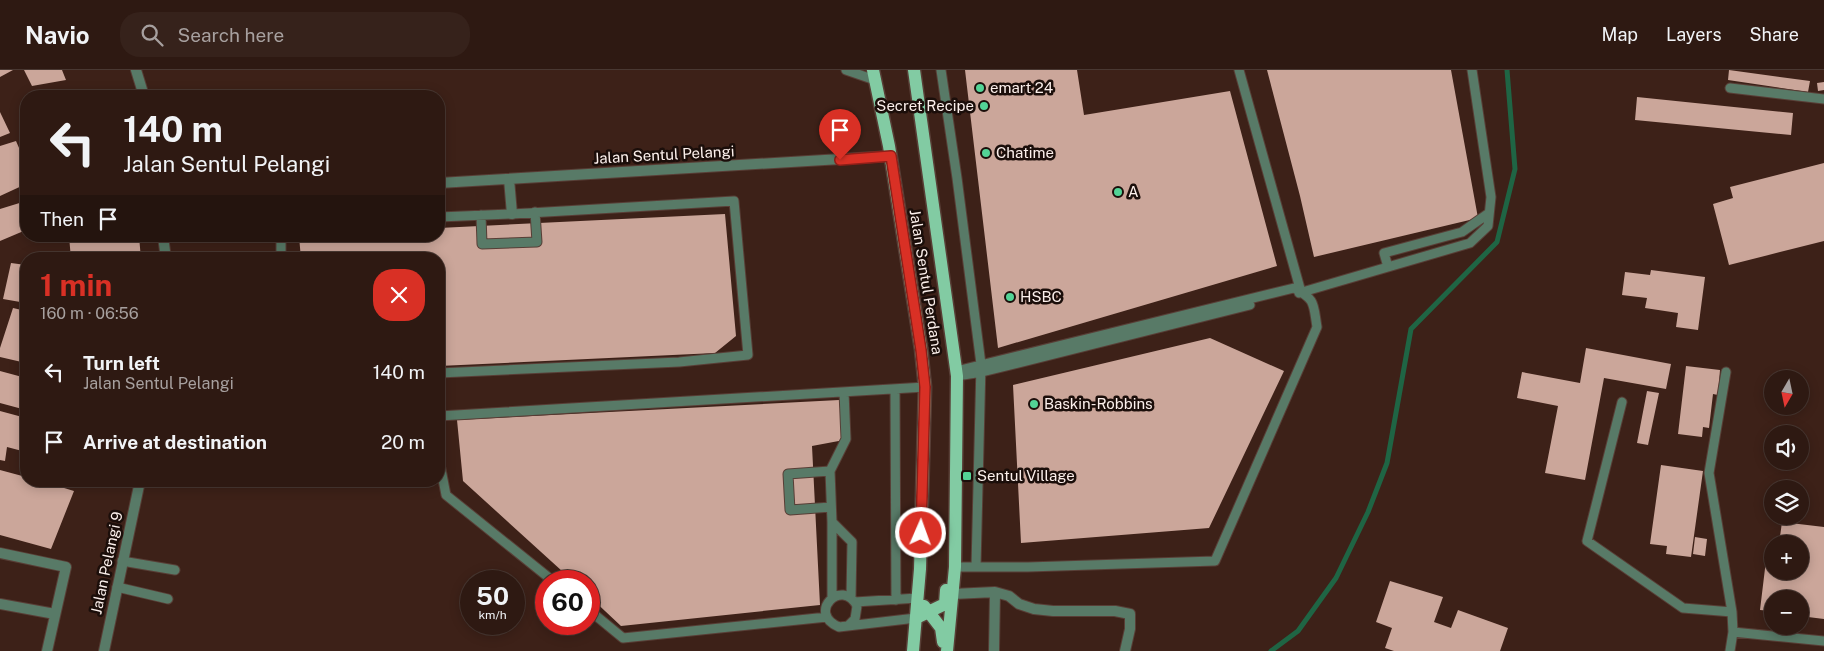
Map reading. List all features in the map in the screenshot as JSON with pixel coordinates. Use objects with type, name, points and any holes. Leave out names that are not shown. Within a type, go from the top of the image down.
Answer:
[{"type":"main road","name":"Jalan Sentul Perdana","points":[[914,70],[957,373],[953,594],[946,651]]},
{"type":"main road","name":"Jalan Sentul Perdana","points":[[874,75],[891,156],[925,387],[920,569],[913,651]]},
{"type":"main road","points":[[916,618],[945,604],[948,567],[954,561]]},
{"type":"main road","points":[[918,598],[941,628],[946,651]]},
{"type":"street","points":[[136,70],[142,90]]},
{"type":"street","name":"Jalan Sentul Pelangi","points":[[445,183],[891,156]]},
{"type":"street","points":[[509,179],[512,214]]},
{"type":"street","name":"Jalan Pelangi 9","points":[[104,651],[139,487]]},
{"type":"street","points":[[0,553],[66,567],[47,651]]},
{"type":"street","points":[[953,594],[995,592],[1009,596],[1019,604],[1034,609],[1115,611],[1130,614],[1130,629],[1125,651]]},
{"type":"street","points":[[994,651],[995,592]]},
{"type":"street","points":[[0,604],[56,614]]},
{"type":"lane","points":[[846,70],[874,75]]},
{"type":"lane","points":[[942,70],[958,178],[981,368],[976,567]]},
{"type":"lane","points":[[954,561],[976,567],[1028,567],[1215,561],[1317,326],[1313,301],[1301,292],[1239,70]]},
{"type":"lane","points":[[957,373],[1148,332],[1301,292],[1470,243],[1488,226],[1491,197],[1472,70]]},
{"type":"lane","points":[[1730,88],[1824,99]]},
{"type":"lane","points":[[445,216],[512,214],[734,201],[748,355],[679,362],[445,373]]},
{"type":"lane","points":[[481,215],[482,244],[537,242],[535,212]]},
{"type":"lane","points":[[1388,266],[1384,253],[1462,232],[1489,213]]},
{"type":"lane","points":[[1726,372],[1709,473],[1732,612],[1734,632],[1730,651]]},
{"type":"lane","points":[[445,416],[925,387]]},
{"type":"lane","points":[[895,389],[896,600]]},
{"type":"lane","points":[[844,392],[846,439],[830,471],[832,598],[826,607],[827,617],[830,622],[839,626],[916,618]]},
{"type":"lane","points":[[1622,402],[1587,541],[1683,608],[1732,612]]},
{"type":"lane","points":[[830,471],[788,474],[790,510],[831,507]]},
{"type":"lane","points":[[444,487],[446,495],[539,570]]},
{"type":"lane","points":[[832,522],[852,542],[853,600],[857,615],[849,625]]},
{"type":"lane","points":[[122,561],[175,570]]},
{"type":"lane","points":[[117,587],[168,599]]},
{"type":"lane","points":[[832,598],[841,595],[853,600],[918,598]]},
{"type":"lane","points":[[600,619],[623,638],[827,617]]},
{"type":"lane","points":[[1734,632],[1824,641]]},
{"type":"building","points":[[0,70],[13,70],[0,77]]},
{"type":"building","points":[[24,70],[62,70],[66,80],[32,86]]},
{"type":"building","name":"A","points":[[965,70],[1077,70],[1084,115],[1230,91],[1277,266],[998,348]]},
{"type":"building","points":[[1267,70],[1451,70],[1478,218],[1314,257]]},
{"type":"building","points":[[1729,70],[1810,81],[1808,92],[1728,80]]},
{"type":"building","points":[[1824,82],[1824,90],[1818,91],[1817,83]]},
{"type":"building","points":[[1637,97],[1793,113],[1791,135],[1635,120]]},
{"type":"building","points":[[0,112],[10,133],[0,137]]},
{"type":"building","points":[[16,141],[20,150],[20,187],[0,196],[0,146]]},
{"type":"building","points":[[1824,163],[1824,241],[1729,265],[1713,204],[1733,198],[1730,187]]},
{"type":"building","points":[[20,203],[20,233],[0,241],[0,209]]},
{"type":"building","points":[[725,214],[736,336],[715,353],[445,366],[445,252],[300,252],[300,242],[445,242],[445,228]]},
{"type":"building","points":[[70,242],[140,242],[140,252],[70,252]]},
{"type":"building","points":[[11,263],[20,264],[20,302],[3,299]]},
{"type":"building","points":[[1651,270],[1705,277],[1698,330],[1676,327],[1678,313],[1645,308],[1647,298],[1622,295],[1625,272],[1650,275]]},
{"type":"building","points":[[13,308],[20,310],[20,362],[0,357],[0,348]]},
{"type":"building","points":[[1210,338],[1284,371],[1209,528],[1021,543],[1013,385]]},
{"type":"building","points":[[1586,348],[1671,364],[1666,389],[1604,378],[1585,480],[1545,473],[1558,406],[1517,398],[1522,372],[1580,383]]},
{"type":"building","points":[[1686,366],[1720,370],[1718,395],[1713,394],[1709,428],[1703,427],[1702,437],[1678,434]]},
{"type":"building","points":[[0,371],[20,376],[20,408],[0,403]]},
{"type":"building","points":[[1647,391],[1659,393],[1648,445],[1637,443]]},
{"type":"building","points":[[839,400],[844,440],[812,446],[820,605],[621,626],[600,606],[600,570],[561,570],[463,481],[457,420]]},
{"type":"building","points":[[0,411],[20,416],[20,450],[7,447],[5,461],[0,460]]},
{"type":"building","points":[[1661,465],[1703,471],[1691,557],[1666,554],[1667,546],[1650,544]]},
{"type":"building","points":[[0,470],[20,475],[20,487],[61,487],[74,491],[51,549],[0,535]]},
{"type":"building","points":[[1782,525],[1824,527],[1824,619],[1809,617],[1809,590],[1764,590],[1764,610],[1760,610],[1764,577],[1764,580],[1809,580],[1809,535],[1780,535]]},
{"type":"building","points":[[1695,537],[1707,539],[1705,556],[1693,554]]},
{"type":"building","points":[[1390,581],[1443,597],[1434,622],[1451,628],[1458,610],[1508,628],[1500,651],[1394,651],[1385,648],[1392,628],[1376,622]]},
{"type":"waterway","points":[[1271,651],[1298,631],[1336,578],[1368,512],[1387,463],[1411,329],[1497,242],[1515,169],[1507,70]]},
{"type":"place","name":"emart 24","points":[[980,88]]},
{"type":"place","name":"Secret Recipe","points":[[984,106]]},
{"type":"place","name":"Chatime","points":[[986,153]]},
{"type":"place","name":"A","points":[[1118,192]]},
{"type":"place","name":"HSBC","points":[[1010,297]]},
{"type":"place","name":"Baskin-Robbins","points":[[1034,404]]},
{"type":"place","name":"Sentul Village","points":[[967,476]]},
{"type":"route","points":[[840,160],[891,156],[925,387],[921,533]]}]
